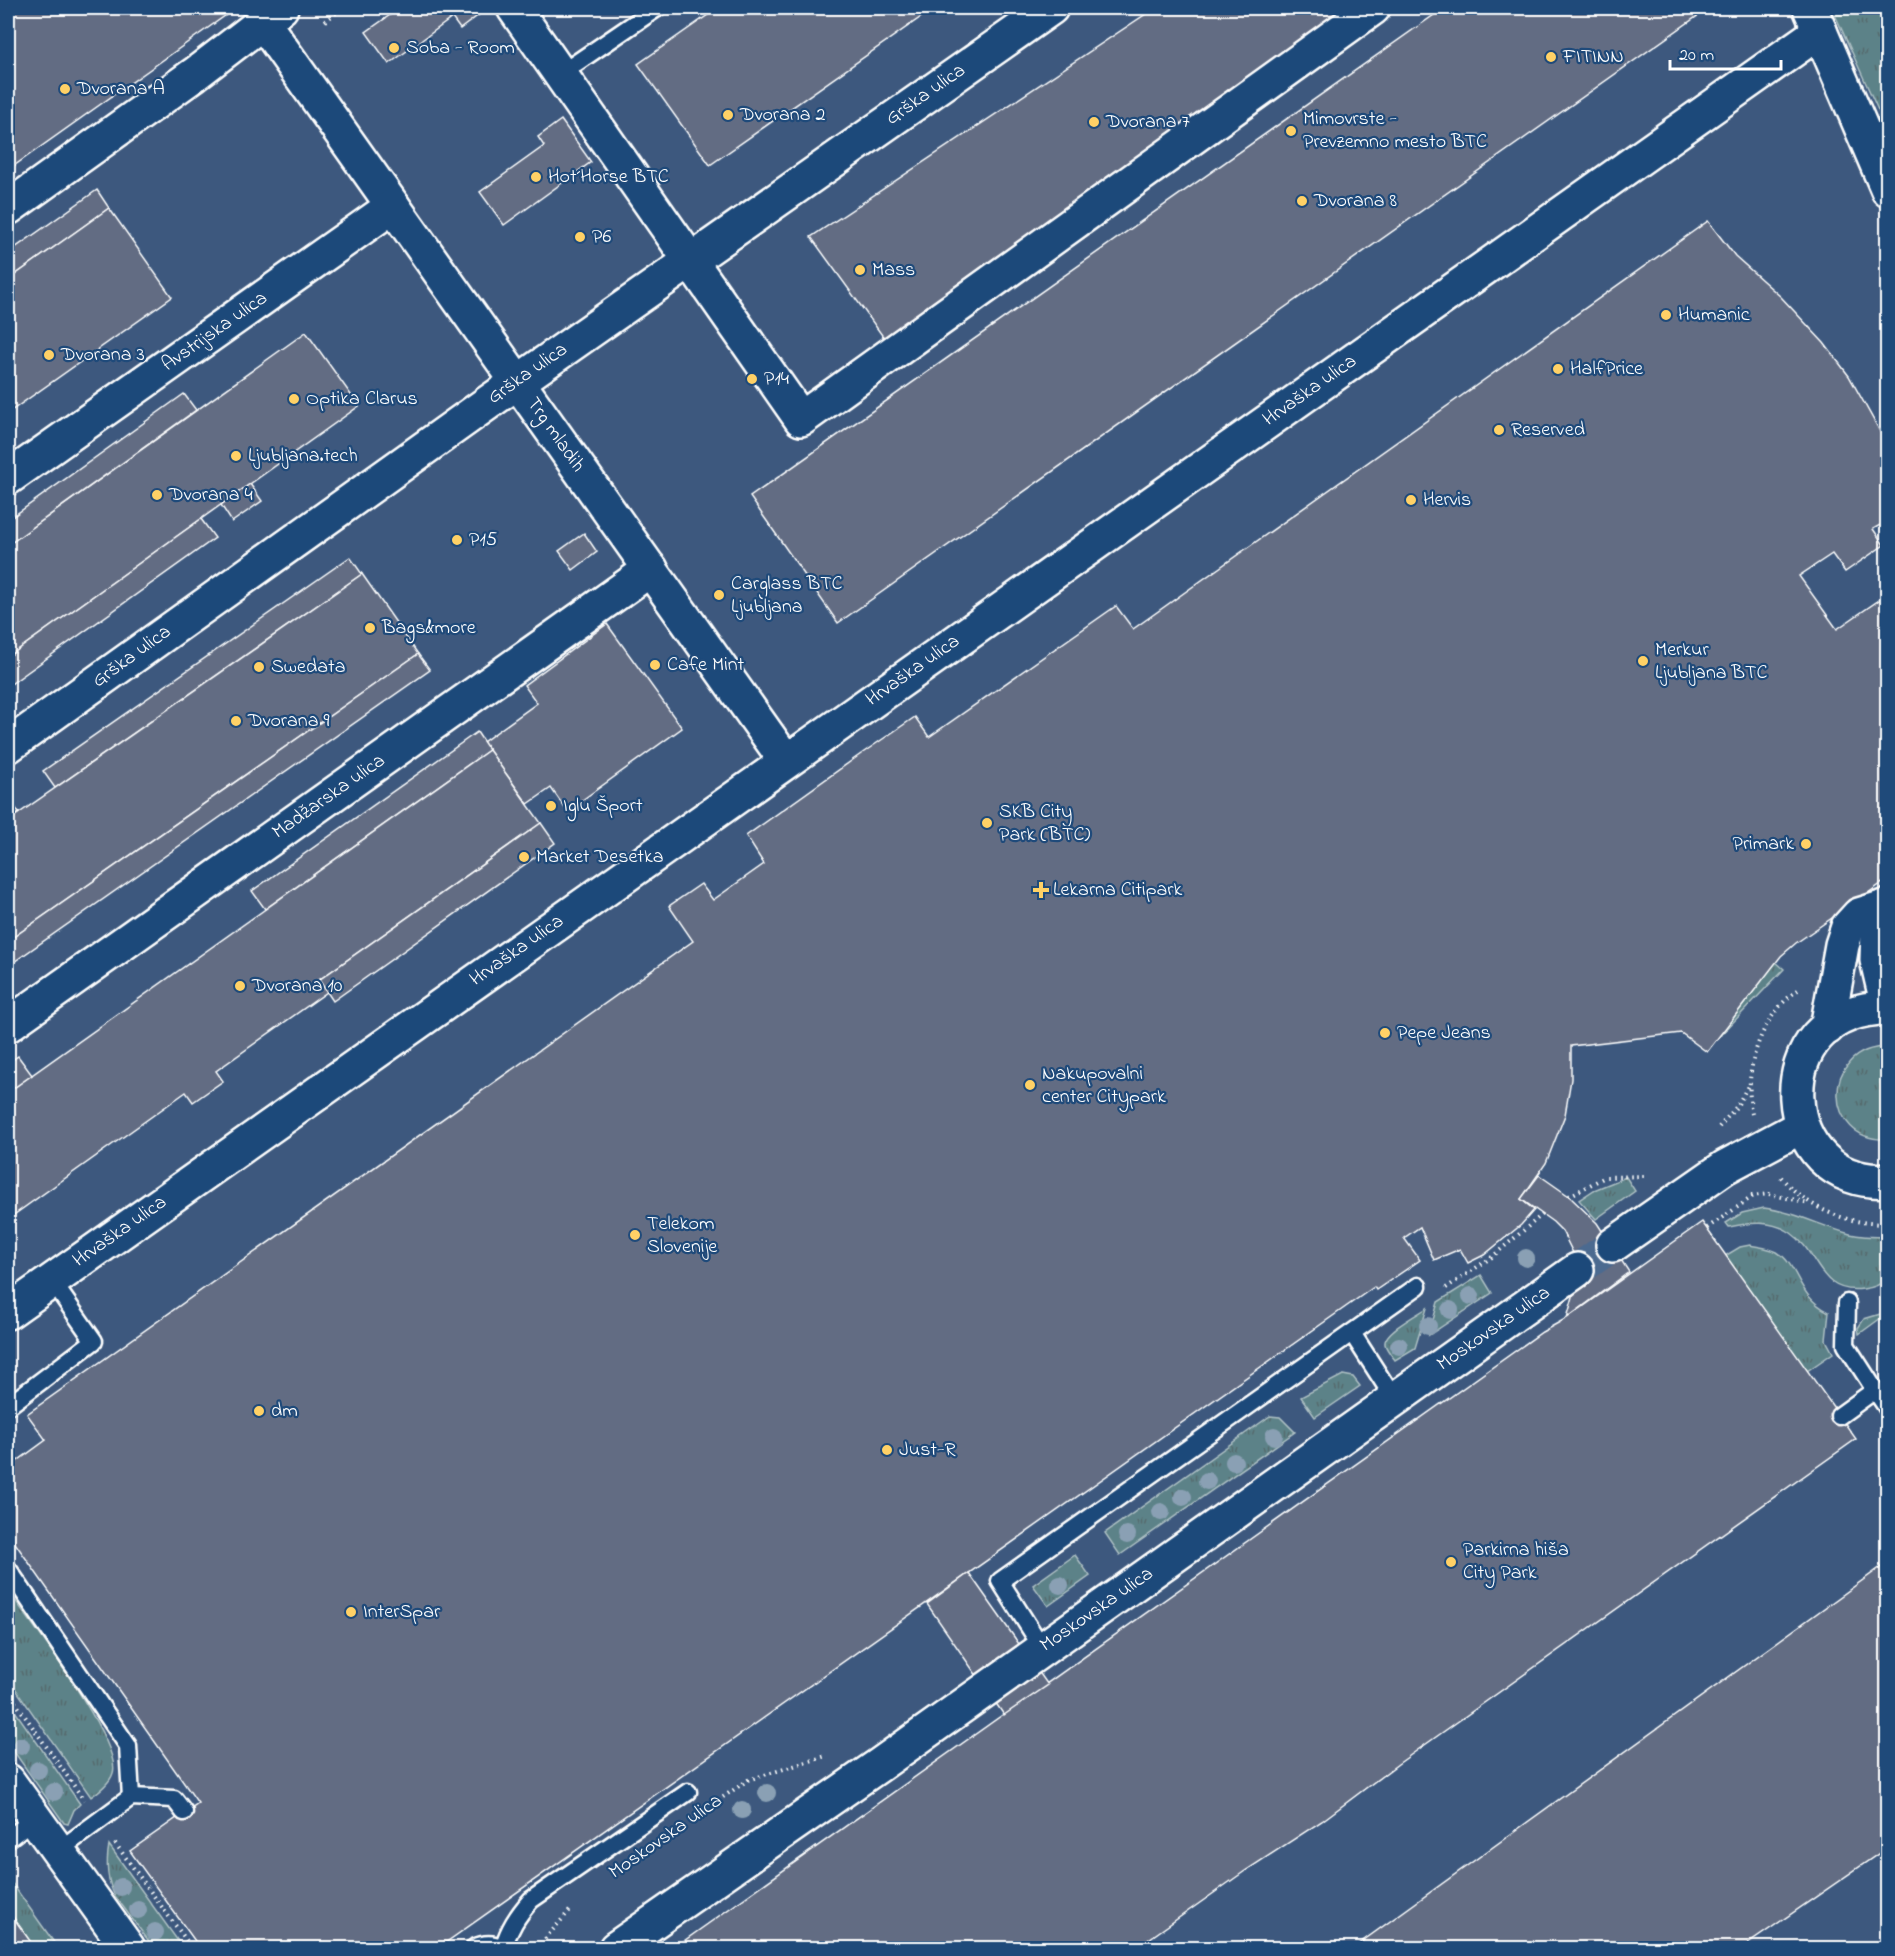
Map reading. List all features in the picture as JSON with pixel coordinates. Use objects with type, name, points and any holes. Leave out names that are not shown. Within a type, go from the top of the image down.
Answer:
[{"type":"street","points":[[513,8],[801,419],[1373,8]]},
{"type":"street","name":"Grška ulica","points":[[8,746],[518,381],[1051,8]]},
{"type":"street","points":[[8,208],[186,81],[272,14]]},
{"type":"street","name":"Trg mladih","points":[[272,14],[393,206],[786,761]]},
{"type":"street","points":[[1815,19],[1887,190]]},
{"type":"street","name":"Hrvaška ulica","points":[[8,1312],[786,761],[1815,19]]},
{"type":"street","name":"Avstrijska ulica","points":[[8,478],[393,206]]},
{"type":"street","name":"Madžarska ulica","points":[[8,1025],[651,569]]},
{"type":"street","points":[[1827,1028],[1840,954],[1848,927],[1859,915],[1887,906]]},
{"type":"street","points":[[1887,912],[1878,931],[1877,960],[1887,1007],[1859,1011],[1837,1020],[1818,1036],[1804,1055],[1796,1078],[1796,1103],[1802,1126],[1810,1142],[1821,1155],[1834,1166],[1850,1174],[1866,1179],[1887,1180]]},
{"type":"street","points":[[1613,1245],[1725,1167],[1802,1126]]},
{"type":"street","name":"Moskovska ulica","points":[[616,1948],[1577,1270]]},
{"type":"street","points":[[8,1780],[128,1948]]},
{"type":"lane","points":[[560,74],[657,8]]},
{"type":"lane","points":[[8,1406],[94,1341],[52,1281]]},
{"type":"lane","points":[[1043,1648],[1000,1581],[1418,1286]]},
{"type":"lane","points":[[1847,1303],[1846,1346],[1887,1409]]},
{"type":"lane","points":[[1352,1333],[1395,1400]]},
{"type":"lane","points":[[1839,1416],[1875,1390]]},
{"type":"lane","points":[[8,1569],[128,1746],[131,1797]]},
{"type":"lane","points":[[474,1948],[484,1944],[496,1944],[503,1948],[516,1917],[531,1900],[688,1792]]},
{"type":"lane","points":[[58,1851],[131,1797],[174,1798],[184,1812]]},
{"type":"lane","points":[[8,1839],[34,1819]]},
{"type":"path","points":[[325,21],[343,8]]},
{"type":"path","points":[[1569,1196],[1605,1177],[1651,1176]]},
{"type":"path","points":[[1707,1228],[1755,1195],[1769,1194],[1813,1204]]},
{"type":"path","points":[[1418,1286],[1430,1278],[1439,1292],[1492,1257],[1543,1214]]},
{"type":"path","name":"Moskovska ulica","points":[[709,1807],[748,1780],[834,1753]]},
{"type":"path","points":[[537,1948],[573,1906]]},
{"type":"shaded area","points":[[8,8],[1887,8],[1887,1948],[8,1948]]},
{"type":"green space","points":[[1832,8],[1887,8],[1887,130]]},
{"type":"green space","points":[[1776,962],[1784,969],[1719,1037]]},
{"type":"green space","points":[[1887,1047],[1887,1139],[1866,1136],[1851,1126],[1841,1112],[1838,1094],[1841,1077],[1850,1062],[1865,1051]]},
{"type":"green space","points":[[1626,1177],[1635,1191],[1596,1219],[1579,1200],[1594,1190]]},
{"type":"green space","points":[[1764,1208],[1787,1213],[1850,1234],[1887,1237],[1887,1278],[1866,1289],[1848,1289],[1837,1286],[1821,1271],[1801,1241],[1784,1229],[1761,1223],[1729,1227],[1726,1223],[1742,1213]]},
{"type":"green space","points":[[1750,1245],[1777,1252],[1790,1265],[1810,1298],[1829,1312],[1826,1340],[1833,1353],[1807,1371],[1725,1256],[1740,1247]]},
{"type":"green space","points":[[1481,1275],[1492,1293],[1429,1335],[1438,1302]]},
{"type":"green space","points":[[1427,1308],[1415,1348],[1395,1360],[1385,1344],[1389,1334]]},
{"type":"green space","points":[[1887,1312],[1887,1326],[1881,1318],[1859,1334],[1858,1328],[1864,1319]]},
{"type":"green space","points":[[1343,1375],[1353,1377],[1360,1386],[1315,1417],[1301,1397]]},
{"type":"green space","points":[[1270,1416],[1280,1417],[1295,1432],[1120,1555],[1105,1533]]},
{"type":"green space","points":[[1075,1555],[1090,1576],[1048,1606],[1033,1585]]},
{"type":"green space","points":[[8,1590],[72,1681],[104,1736],[112,1758],[113,1773],[107,1783],[91,1797],[8,1678]]},
{"type":"green space","points":[[8,1701],[80,1804],[74,1810],[68,1824],[64,1823],[8,1743]]},
{"type":"green space","points":[[109,1845],[183,1948],[154,1948],[115,1896],[108,1871]]},
{"type":"green space","points":[[9,1879],[58,1948],[35,1948],[8,1910]]},
{"type":"building","name":"Dvorana A","points":[[8,8],[236,8],[8,170]]},
{"type":"building","name":"Soba - Room","points":[[400,8],[482,8],[484,11],[460,29],[452,18],[389,64],[366,32]]},
{"type":"building","name":"Dvorana 2","points":[[718,8],[934,8],[710,165],[638,64]]},
{"type":"building","name":"Dvorana 7","points":[[1155,8],[1365,8],[892,349],[811,237]]},
{"type":"building","name":"Dvorana 8","points":[[1444,8],[1700,8],[1703,12],[838,623],[750,497]]},
{"type":"building","name":"Hot´Horse BTC","points":[[561,120],[591,162],[504,225],[480,192],[544,146],[538,137]]},
{"type":"building","points":[[97,190],[109,208],[8,280],[8,253]]},
{"type":"building","name":"Dvorana 3","points":[[109,208],[172,297],[8,413],[8,280]]},
{"type":"building","name":"Nakupovalni center Citypark","points":[[1708,221],[1735,256],[1781,297],[1824,343],[1849,376],[1888,446],[1888,534],[1884,535],[1880,525],[1873,529],[1884,545],[1845,572],[1832,554],[1799,576],[1837,629],[1888,594],[1888,879],[1781,956],[1707,1052],[1681,1033],[1571,1046],[1571,1079],[1565,1115],[1546,1163],[1521,1199],[1534,1210],[1521,1225],[1484,1255],[1468,1263],[1460,1249],[1434,1260],[1420,1227],[1404,1238],[1420,1260],[1376,1290],[1374,1287],[438,1948],[200,1948],[130,1851],[198,1803],[8,1533],[8,1468],[46,1440],[27,1414],[693,941],[669,906],[701,884],[713,900],[764,864],[746,836],[861,754],[915,717],[929,737],[1116,606],[1133,629]]},
{"type":"building","name":"Dvorana 4","points":[[306,332],[359,406],[8,657],[8,545]]},
{"type":"building","points":[[184,394],[196,410],[8,545],[8,520]]},
{"type":"building","points":[[250,484],[262,501],[232,522],[221,505]]},
{"type":"building","points":[[201,519],[215,538],[8,686],[8,657]]},
{"type":"building","points":[[584,533],[597,552],[573,570],[559,551]]},
{"type":"building","points":[[350,557],[362,574],[55,788],[43,771]]},
{"type":"building","name":"Dvorana 9","points":[[362,574],[418,654],[8,941],[8,821]]},
{"type":"building","points":[[607,624],[682,728],[567,811],[551,788],[528,804],[483,742],[537,703],[524,685]]},
{"type":"building","points":[[418,654],[430,670],[8,966],[8,941]]},
{"type":"building","points":[[477,732],[489,750],[265,909],[252,891]]},
{"type":"building","name":"Dvorana 10","points":[[489,750],[541,823],[319,980],[327,992],[216,1071],[223,1081],[193,1102],[186,1092],[8,1219],[8,1092]]},
{"type":"building","points":[[8,796],[19,813],[8,821]]},
{"type":"building","points":[[541,823],[555,843],[333,1001],[319,980]]},
{"type":"building","points":[[18,1056],[32,1075],[8,1092],[8,1063]]},
{"type":"building","points":[[1539,1175],[1569,1196],[1597,1223],[1629,1272],[1567,1318],[1576,1286],[1575,1257],[1562,1231],[1521,1199]]},
{"type":"building","name":"Parkirna hiša City Park","points":[[1702,1222],[1856,1439],[1398,1764],[1322,1821],[1245,1871],[1136,1948],[674,1948],[1542,1332],[1567,1318]]},
{"type":"building","points":[[1888,1562],[1888,1847],[1742,1948],[1353,1948]]},
{"type":"building","points":[[969,1573],[1048,1685],[1004,1715],[927,1604]]},
{"type":"building","points":[[8,1910],[35,1948],[8,1948]]},
{"type":"tunnel","points":[[1577,1270],[1613,1245]]},
{"type":"place","name":"Soba - Room","points":[[394,48]]},
{"type":"place","name":"FITINN","points":[[1551,57]]},
{"type":"place","name":"Dvorana A","points":[[65,89]]},
{"type":"place","name":"Dvorana 2","points":[[728,115]]},
{"type":"place","name":"Dvorana 7","points":[[1094,122]]},
{"type":"place","name":"Mimovrste - Prevzemno mesto BTC","points":[[1291,131]]},
{"type":"place","name":"Hot´Horse BTC","points":[[536,177]]},
{"type":"place","name":"Dvorana 8","points":[[1302,201]]},
{"type":"place","name":"P6","points":[[580,237]]},
{"type":"place","name":"Mass","points":[[860,270]]},
{"type":"place","name":"Humanic","points":[[1666,315]]},
{"type":"place","name":"Dvorana 3","points":[[49,355]]},
{"type":"place","name":"HalfPrice","points":[[1558,369]]},
{"type":"place","name":"P14","points":[[752,379]]},
{"type":"place","name":"Optika Clarus","points":[[294,399]]},
{"type":"place","name":"Reserved","points":[[1499,430]]},
{"type":"place","name":"Ljubljana.tech","points":[[236,456]]},
{"type":"place","name":"Dvorana 4","points":[[157,495]]},
{"type":"place","name":"Hervis","points":[[1411,500]]},
{"type":"place","name":"P15","points":[[457,540]]},
{"type":"place","name":"Carglass BTC Ljubljana","points":[[719,595]]},
{"type":"place","name":"Bags&more","points":[[370,628]]},
{"type":"place","name":"Merkur Ljubljana BTC","points":[[1643,661]]},
{"type":"place","name":"Cafe Mint","points":[[655,665]]},
{"type":"place","name":"Swedata","points":[[259,667]]},
{"type":"place","name":"Dvorana 9","points":[[236,721]]},
{"type":"place","name":"Iglu Šport","points":[[551,806]]},
{"type":"place","name":"SKB City Park (BTC)","points":[[987,823]]},
{"type":"place","name":"Primark","points":[[1806,844]]},
{"type":"place","name":"Market Desetka","points":[[524,857]]},
{"type":"place","name":"Lekarna Citipark","points":[[1041,890]]},
{"type":"place","name":"Dvorana 10","points":[[240,986]]},
{"type":"place","name":"Pepe Jeans","points":[[1385,1033]]},
{"type":"place","name":"Nakupovalni center Citypark","points":[[1030,1085]]},
{"type":"place","name":"Telekom Slovenije","points":[[635,1235]]},
{"type":"place","name":"dm","points":[[259,1411]]},
{"type":"place","name":"Just-R","points":[[887,1450]]},
{"type":"place","name":"Parkirna hiša City Park","points":[[1451,1562]]},
{"type":"place","name":"InterSpar","points":[[351,1612]]}]
